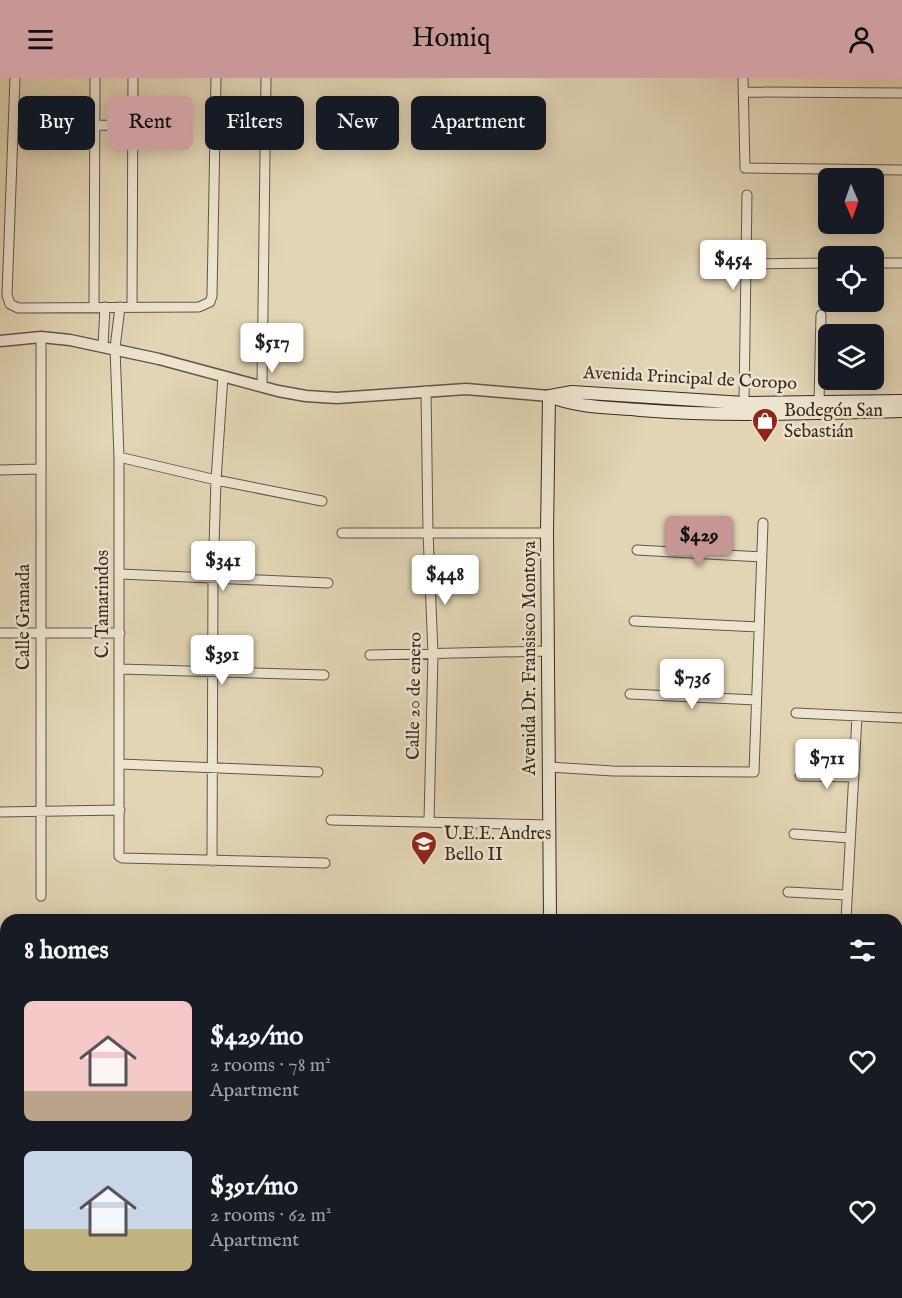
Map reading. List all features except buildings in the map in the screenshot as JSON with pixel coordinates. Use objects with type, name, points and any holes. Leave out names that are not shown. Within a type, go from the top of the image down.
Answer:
[{"type":"main road","name":"Avenida Principal de Coropo","points":[[549,396],[572,392],[744,403],[902,401]]},
{"type":"main road","name":"Avenida Principal de Coropo","points":[[549,396],[569,404],[680,413],[751,415],[902,411]]},
{"type":"main road","name":"Avenida Dr. Fransisco Montoya","points":[[549,396],[549,914]]},
{"type":"street","points":[[15,78],[7,282],[9,301],[13,307],[18,308],[199,307],[210,302],[212,296],[216,78]]},
{"type":"street","points":[[95,78],[95,96]]},
{"type":"street","points":[[133,78],[133,96]]},
{"type":"street","points":[[262,386],[267,78]]},
{"type":"street","points":[[743,78],[745,168],[902,170]]},
{"type":"street","points":[[743,92],[902,93]]},
{"type":"street","points":[[95,125],[107,125]]},
{"type":"street","points":[[94,306],[95,150]]},
{"type":"street","points":[[132,307],[133,150]]},
{"type":"street","points":[[744,403],[747,195]]},
{"type":"street","points":[[747,264],[818,263]]},
{"type":"street","points":[[884,263],[902,263]]},
{"type":"street","points":[[104,346],[105,307]]},
{"type":"street","name":"C. Tamarindos","points":[[120,307],[115,348],[120,574],[119,856],[122,858],[212,861]]},
{"type":"street","points":[[819,402],[822,315]]},
{"type":"street","name":"Avenida Principal de Coropo","points":[[0,341],[41,337],[104,346],[306,396],[337,398],[466,389],[549,396]]},
{"type":"street","name":"Calle Granada","points":[[41,337],[41,896]]},
{"type":"street","points":[[223,376],[216,480],[213,578],[212,861],[325,863]]},
{"type":"street","name":"Calle 20 de enero","points":[[426,391],[433,654],[429,821]]},
{"type":"street","points":[[119,457],[216,480],[322,501]]},
{"type":"street","points":[[0,470],[40,470]]},
{"type":"street","points":[[549,767],[613,771],[754,772],[763,523]]},
{"type":"street","points":[[342,533],[548,533]]},
{"type":"street","points":[[637,550],[762,557]]},
{"type":"street","points":[[120,574],[328,583]]},
{"type":"street","points":[[634,621],[759,627]]},
{"type":"street","points":[[0,633],[120,633]]},
{"type":"street","points":[[369,655],[548,651]]},
{"type":"street","points":[[120,669],[324,675]]},
{"type":"street","points":[[630,694],[756,700]]},
{"type":"street","points":[[796,713],[902,718]]},
{"type":"street","points":[[846,914],[857,716]]},
{"type":"street","points":[[120,764],[318,772]]},
{"type":"street","points":[[800,776],[854,777]]},
{"type":"street","points":[[0,812],[120,810]]},
{"type":"street","points":[[331,820],[549,825]]},
{"type":"street","points":[[794,834],[850,838]]},
{"type":"street","points":[[788,892],[847,895]]},
{"type":"place","name":"Bodegón San Sebastián","points":[[765,444]]},
{"type":"place","name":"U.E.E. Andres Bello II","points":[[424,867]]}]
